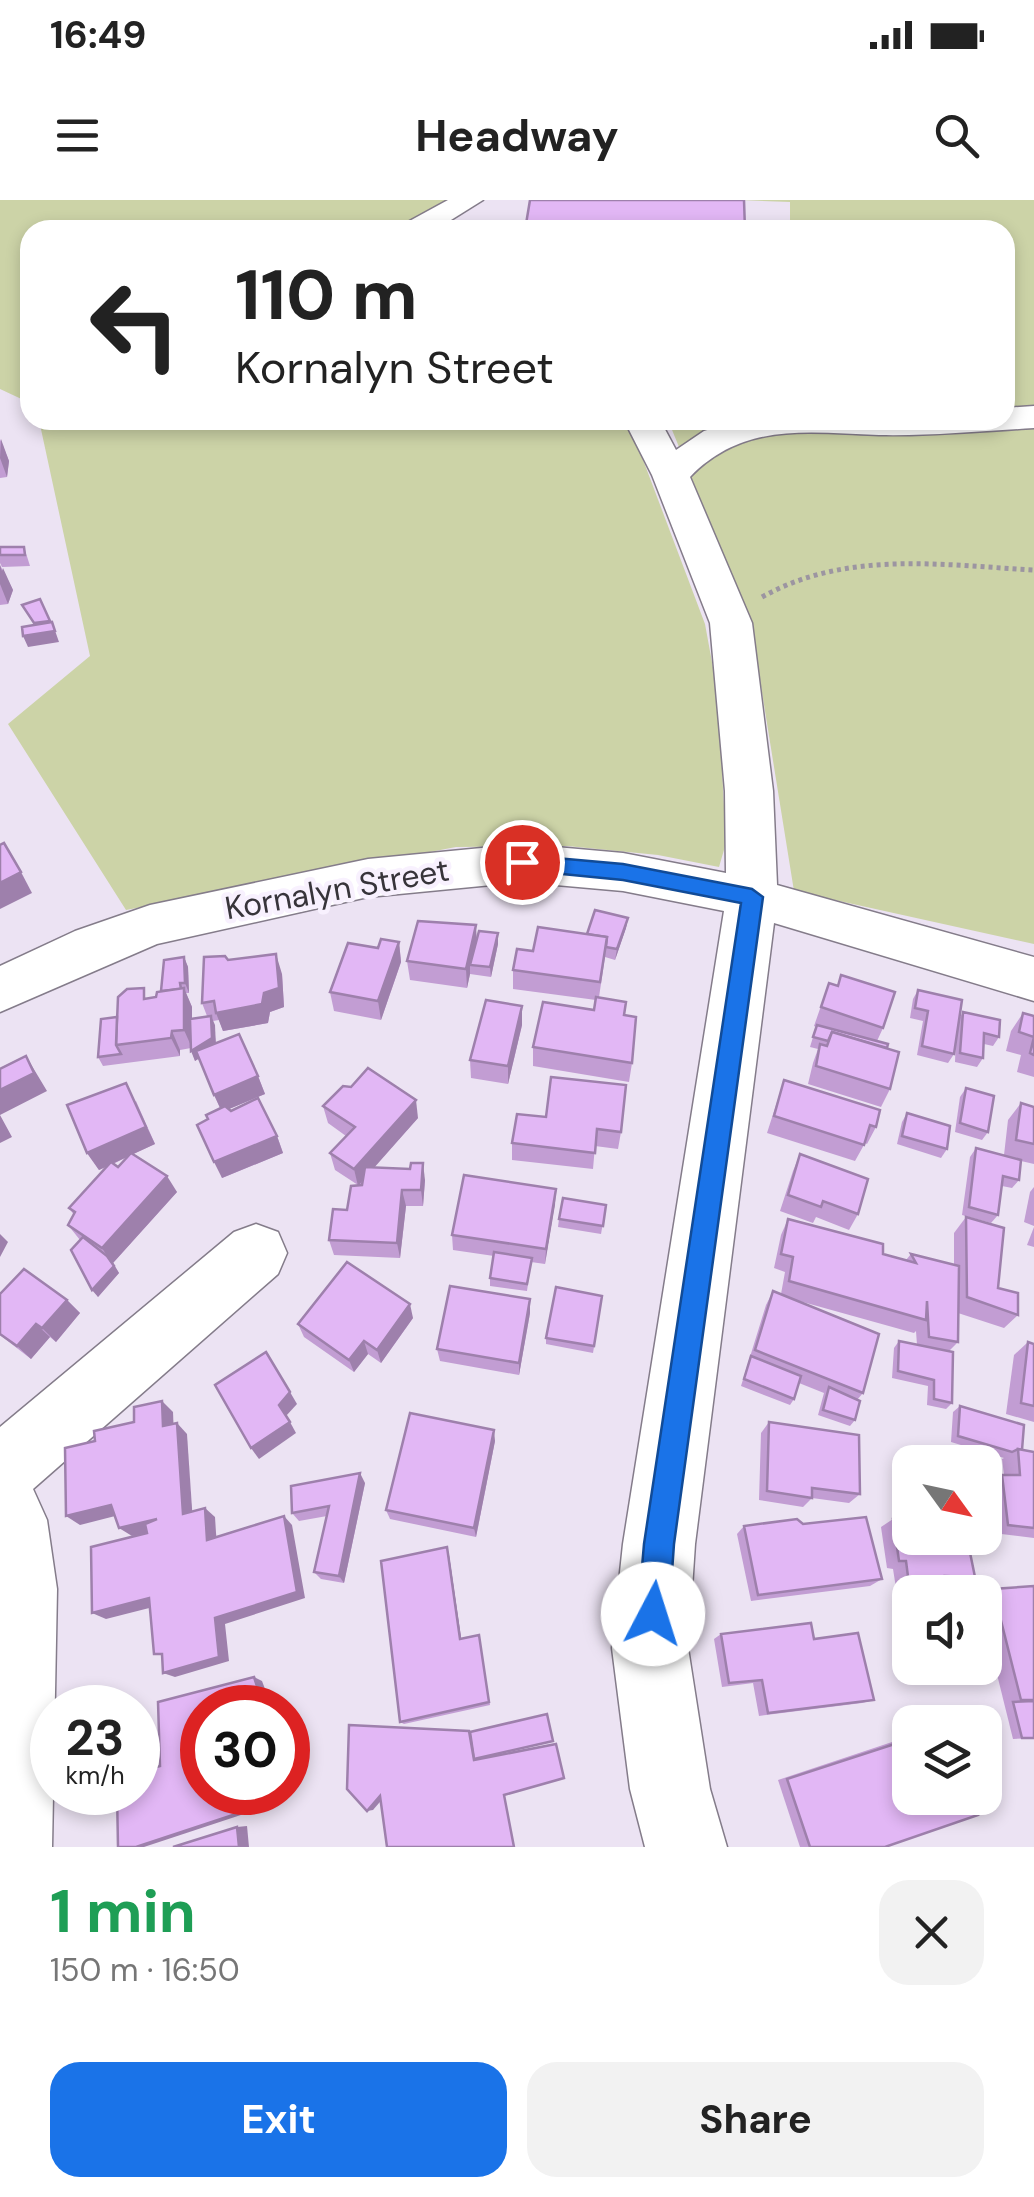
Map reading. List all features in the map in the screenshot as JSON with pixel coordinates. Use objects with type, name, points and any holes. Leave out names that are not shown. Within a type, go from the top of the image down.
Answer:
[{"type":"street","points":[[432,220],[469,200]]},
{"type":"street","points":[[686,1847],[670,1789],[650,1648],[659,1544],[752,897],[749,791],[731,623],[657,447],[695,448],[740,430]]},
{"type":"street","name":"Kornalyn Street","points":[[0,990],[94,946],[150,926],[368,878],[454,866],[522,862],[606,870],[752,897],[1034,979]]},
{"type":"street","points":[[0,1472],[256,1253]]},
{"type":"street","points":[[0,1497],[11,1520],[20,1589],[11,1847]]},
{"type":"path","points":[[731,623],[766,594],[808,574],[868,564],[1034,570]]},
{"type":"green space","points":[[0,200],[469,200],[432,220],[20,220],[20,398],[0,389]]},
{"type":"green space","points":[[740,200],[1034,200],[1034,944],[794,891],[751,624],[672,430],[1015,430],[1015,220],[790,220],[790,202]]},
{"type":"green space","points":[[41,430],[632,430],[705,624],[718,695],[726,843],[719,867],[658,855],[567,846],[456,847],[126,910],[8,724],[90,656]]},
{"type":"building","points":[[530,200],[744,200],[745,220],[527,220]]},
{"type":"building","points":[[0,547],[24,547],[25,555],[0,555]]},
{"type":"building","points":[[40,599],[50,621],[34,623],[22,605]]},
{"type":"building","points":[[52,622],[55,631],[23,636],[22,627]]},
{"type":"building","points":[[4,843],[21,872],[0,883],[0,845]]},
{"type":"building","points":[[595,910],[628,918],[617,949],[606,947],[607,937],[587,934]]},
{"type":"building","points":[[418,921],[476,925],[466,969],[407,961]]},
{"type":"building","points":[[538,927],[607,937],[600,982],[513,970],[517,949],[533,951]]},
{"type":"building","points":[[479,931],[498,933],[490,967],[470,965]]},
{"type":"building","points":[[381,939],[399,942],[378,1001],[330,992],[348,943],[378,948]]},
{"type":"building","points":[[276,954],[279,988],[264,993],[262,1004],[216,1013],[214,1001],[202,1003],[204,957],[225,956],[228,960]]},
{"type":"building","points":[[184,957],[185,983],[180,983],[181,989],[161,991],[164,960]]},
{"type":"building","points":[[841,975],[895,992],[883,1028],[821,1007],[829,983],[838,986]]},
{"type":"building","points":[[144,988],[144,999],[156,997],[157,992],[184,988],[184,1030],[172,1031],[171,1038],[116,1045],[118,997],[127,989]]},
{"type":"building","points":[[918,990],[962,1000],[954,1054],[922,1046],[928,1011],[915,1008]]},
{"type":"building","points":[[596,997],[626,1002],[624,1015],[636,1017],[632,1063],[533,1047],[543,1002],[594,1010]]},
{"type":"building","points":[[486,1000],[522,1006],[508,1066],[470,1060]]},
{"type":"building","points":[[963,1012],[1000,1020],[999,1037],[984,1033],[983,1058],[960,1053]]},
{"type":"building","points":[[1023,1013],[1034,1016],[1034,1037],[1019,1032]]},
{"type":"building","points":[[211,1016],[212,1038],[191,1051],[190,1019]]},
{"type":"building","points":[[117,1017],[116,1045],[121,1054],[98,1057],[101,1019]]},
{"type":"building","points":[[817,1025],[888,1044],[887,1048],[832,1032],[828,1041],[813,1037]]},
{"type":"building","points":[[832,1032],[899,1052],[890,1089],[816,1066],[820,1044],[827,1046]]},
{"type":"building","points":[[239,1034],[258,1076],[214,1095],[196,1051]]},
{"type":"building","points":[[26,1056],[34,1073],[0,1090],[0,1069]]},
{"type":"building","points":[[368,1068],[416,1100],[354,1169],[330,1153],[355,1127],[323,1106],[343,1086],[351,1087]]},
{"type":"building","points":[[551,1077],[626,1085],[621,1132],[597,1129],[595,1153],[512,1143],[517,1114],[546,1117]]},
{"type":"building","points":[[784,1080],[880,1110],[876,1127],[870,1125],[864,1145],[774,1116]]},
{"type":"building","points":[[126,1083],[146,1127],[87,1153],[67,1105]]},
{"type":"building","points":[[966,1088],[994,1096],[988,1132],[960,1123]]},
{"type":"building","points":[[258,1098],[277,1136],[214,1162],[197,1125],[208,1119],[206,1115],[225,1106],[231,1111]]},
{"type":"building","points":[[1021,1103],[1034,1107],[1034,1144],[1016,1140]]},
{"type":"building","points":[[907,1113],[950,1126],[947,1149],[902,1136]]},
{"type":"building","points":[[976,1148],[1021,1160],[1019,1180],[1003,1176],[998,1215],[969,1207]]},
{"type":"building","points":[[131,1153],[167,1176],[102,1248],[68,1225],[75,1212],[69,1208],[111,1162],[118,1167]]},
{"type":"building","points":[[800,1154],[868,1179],[858,1214],[823,1201],[821,1207],[788,1195]]},
{"type":"building","points":[[411,1163],[423,1163],[421,1190],[402,1190],[397,1243],[329,1240],[333,1209],[347,1210],[351,1186],[362,1185],[365,1167],[410,1169]]},
{"type":"building","points":[[464,1175],[556,1189],[546,1249],[452,1235]]},
{"type":"building","points":[[563,1198],[606,1205],[603,1226],[559,1219]]},
{"type":"building","points":[[966,1217],[1004,1228],[998,1288],[1018,1293],[1018,1315],[967,1297]]},
{"type":"building","points":[[788,1219],[883,1244],[883,1254],[916,1263],[911,1254],[959,1266],[958,1342],[929,1337],[927,1301],[926,1320],[789,1281],[793,1257],[781,1254]]},
{"type":"building","points":[[83,1237],[114,1266],[92,1290],[71,1250]]},
{"type":"building","points":[[494,1252],[532,1258],[527,1284],[490,1278]]},
{"type":"building","points":[[347,1262],[410,1304],[377,1350],[364,1341],[349,1360],[298,1324]]},
{"type":"building","points":[[24,1269],[67,1300],[42,1328],[36,1324],[17,1346],[0,1334],[0,1294]]},
{"type":"building","points":[[450,1286],[530,1299],[519,1363],[437,1349]]},
{"type":"building","points":[[556,1287],[602,1296],[594,1346],[546,1338]]},
{"type":"building","points":[[773,1291],[879,1334],[863,1393],[755,1350]]},
{"type":"building","points":[[899,1341],[953,1352],[952,1403],[934,1399],[934,1380],[898,1371]]},
{"type":"building","points":[[1028,1342],[1034,1344],[1034,1406],[1021,1403]]},
{"type":"building","points":[[266,1352],[290,1392],[279,1405],[290,1422],[251,1448],[215,1385]]},
{"type":"building","points":[[751,1356],[801,1376],[794,1399],[744,1379]]},
{"type":"building","points":[[829,1387],[860,1401],[855,1420],[823,1410]]},
{"type":"building","points":[[162,1401],[163,1426],[177,1423],[183,1514],[205,1508],[207,1540],[284,1516],[297,1592],[215,1618],[219,1657],[163,1673],[162,1654],[154,1654],[149,1598],[92,1613],[91,1547],[147,1533],[145,1524],[157,1519],[119,1528],[111,1505],[66,1516],[65,1448],[95,1441],[94,1431],[134,1422],[134,1407]]},
{"type":"building","points":[[960,1406],[1024,1425],[1022,1450],[1012,1452],[1002,1449],[1002,1445],[958,1436]]},
{"type":"building","points":[[410,1413],[494,1430],[474,1528],[386,1510]]},
{"type":"building","points":[[769,1422],[859,1435],[860,1494],[812,1488],[812,1498],[767,1491]]},
{"type":"building","points":[[1018,1449],[1034,1452],[1034,1528],[1008,1525],[1002,1475],[1020,1475]]},
{"type":"building","points":[[360,1473],[339,1576],[314,1572],[329,1506],[292,1513],[291,1486]]},
{"type":"building","points":[[866,1517],[882,1579],[758,1595],[744,1526],[797,1519],[803,1524]]},
{"type":"building","points":[[447,1547],[460,1639],[479,1635],[489,1702],[400,1722],[381,1561]]},
{"type":"building","points":[[898,1555],[970,1555],[975,1575],[908,1575],[906,1561],[899,1561]]},
{"type":"building","points":[[1034,1586],[1034,1700],[1021,1700],[1002,1625],[1002,1588]]},
{"type":"building","points":[[811,1623],[814,1639],[858,1633],[874,1700],[768,1713],[762,1680],[729,1683],[721,1634]]},
{"type":"building","points":[[254,1677],[257,1685],[223,1685]]},
{"type":"building","points":[[180,1696],[180,1815],[233,1815],[136,1847],[118,1847],[117,1815],[160,1815],[160,1701]]},
{"type":"building","points":[[1034,1701],[1034,1738],[1022,1738],[1013,1702]]},
{"type":"building","points":[[547,1714],[553,1741],[474,1759],[470,1732]]},
{"type":"building","points":[[349,1725],[469,1731],[474,1760],[556,1744],[564,1778],[504,1795],[514,1847],[387,1847],[380,1796],[367,1811],[347,1789]]},
{"type":"building","points":[[892,1745],[892,1815],[978,1815],[885,1847],[810,1847],[787,1779]]},
{"type":"building","points":[[237,1827],[239,1847],[173,1847]]},
{"type":"route","points":[[522,862],[623,872],[752,897],[659,1544],[653,1614]]}]
